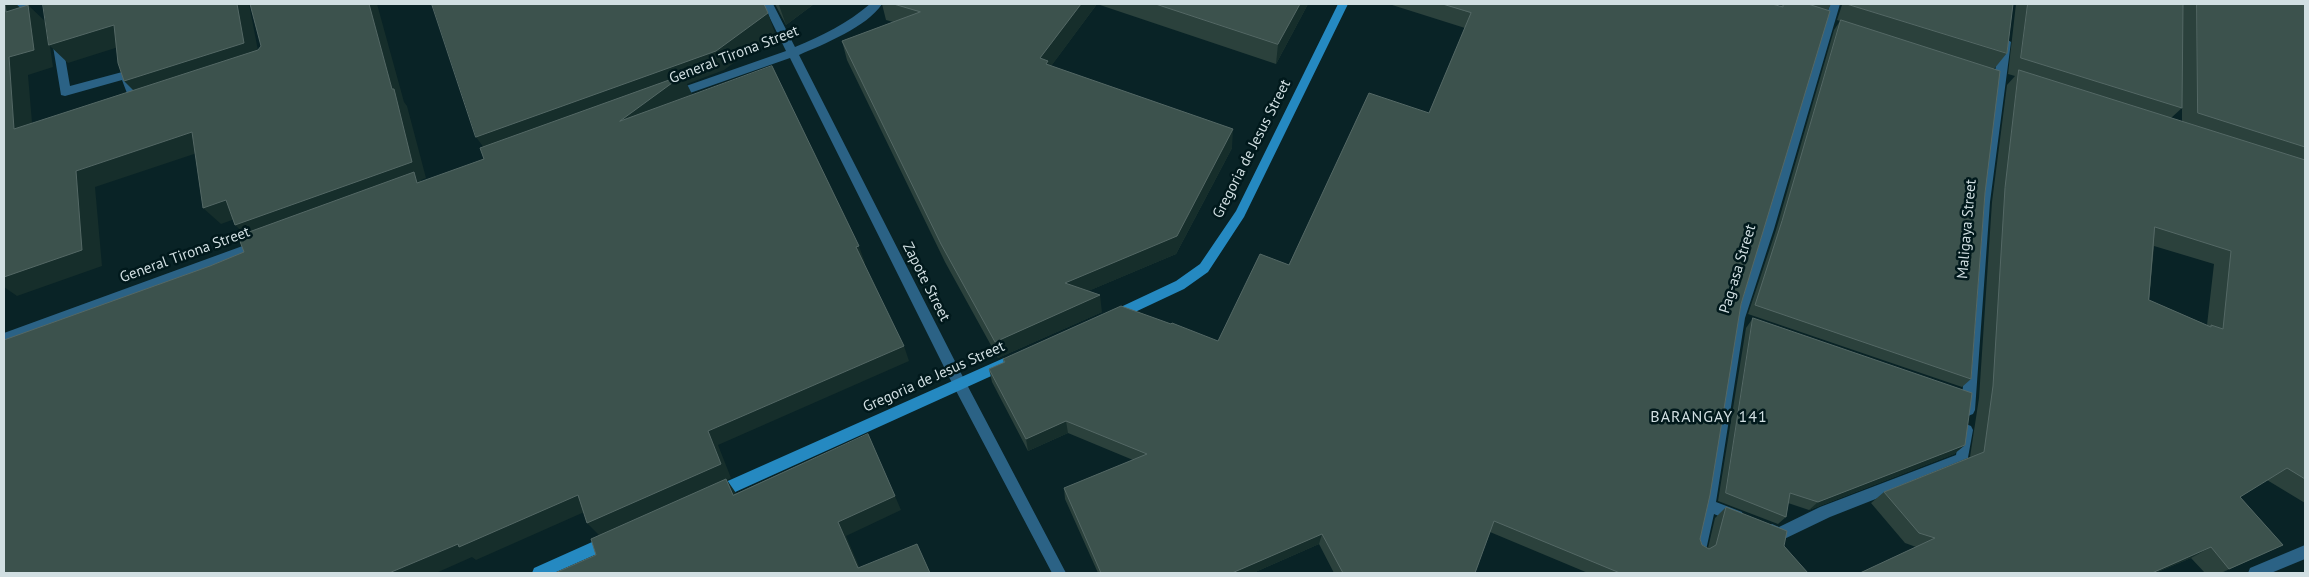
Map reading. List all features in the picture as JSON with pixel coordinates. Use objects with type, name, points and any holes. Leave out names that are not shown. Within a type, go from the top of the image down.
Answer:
[{"type":"street","points":[[4,10],[23,4]]},
{"type":"street","points":[[51,4],[65,92],[126,75],[137,107],[146,104]]},
{"type":"street","name":"Zapote Street","points":[[768,4],[958,384],[1059,573]]},
{"type":"street","name":"General Tirona Street","points":[[661,100],[792,52],[849,27],[877,4]]},
{"type":"street","name":"Gregoria de Jesus Street","points":[[1099,322],[1180,285],[1204,268],[1240,214],[1343,4]]},
{"type":"street","name":"Pag-asa Street","points":[[1699,550],[1709,506],[1743,320],[1835,4]]},
{"type":"street","name":"Maligaya Street","points":[[1709,506],[1780,534],[1825,512],[1962,459],[1970,398],[1984,202],[2006,30]]},
{"type":"street","name":"General Tirona Street","points":[[4,338],[266,243]]},
{"type":"street","name":"Gregoria de Jesus Street","points":[[709,496],[1011,360]]},
{"type":"street","points":[[1952,391],[1970,398]]},
{"type":"street","points":[[539,573],[619,537]]},
{"type":"street","points":[[2255,573],[2305,552]]},
{"type":"building","points":[[4,4],[6,12],[28,5],[34,50],[9,57],[14,129],[258,50],[261,46],[250,4],[369,4],[392,89],[394,89],[412,162],[235,225],[226,200],[203,208],[192,132],[76,171],[82,250],[4,277]]},
{"type":"building","points":[[43,4],[237,4],[244,43],[124,81],[118,63],[114,25],[49,45]]},
{"type":"building","points":[[432,4],[764,4],[768,13],[716,51],[476,137]]},
{"type":"building","points":[[894,4],[1081,4],[1040,58],[1048,61],[1046,64],[1233,129],[1177,236],[1065,283],[1100,295],[995,342],[941,244],[842,41],[920,12]]},
{"type":"building","points":[[1156,4],[1300,4],[1278,44]]},
{"type":"building","points":[[1443,4],[1772,4],[1783,7],[1783,4],[1808,4],[1830,11],[1741,304],[1710,495],[1700,539],[1702,545],[1709,549],[1716,545],[1726,507],[1787,531],[1784,546],[1808,573],[1620,573],[1494,521],[1475,573],[1343,573],[1322,534],[1232,573],[1101,573],[1064,488],[1147,454],[1066,421],[1026,439],[989,369],[1005,362],[1003,359],[1121,306],[1218,341],[1260,254],[1289,265],[1369,93],[1429,113],[1471,13]]},
{"type":"building","points":[[1847,4],[2013,4],[2007,53]]},
{"type":"building","points":[[2028,4],[2183,4],[2182,108],[2021,58]]},
{"type":"building","points":[[2197,4],[2305,4],[2305,147],[2198,113]]},
{"type":"building","points":[[1841,20],[2000,71],[1985,193],[1971,379],[1755,305],[1782,221]]},
{"type":"building","points":[[772,66],[859,246],[856,247],[904,346],[708,431],[721,464],[587,523],[578,495],[459,547],[458,544],[389,573],[4,573],[4,340],[244,252],[238,236],[414,172],[417,183],[484,159],[480,148],[683,75],[620,121]]},
{"type":"building","points":[[2019,70],[2305,160],[2305,479],[2287,468],[2240,497],[2283,545],[2229,569],[2211,547],[2152,573],[1860,573],[1935,538],[1919,533],[1884,492],[1984,452],[1993,386],[2005,188]],"holes":[[[2155,227],[2231,251],[2223,329],[2211,325],[2211,327],[2149,300]]]},
{"type":"building","points":[[1753,318],[1972,393],[1965,445],[1818,502],[1790,493],[1786,517],[1726,493]]},
{"type":"building","points":[[868,434],[895,496],[838,522],[858,568],[917,544],[930,573],[555,573],[596,555],[591,539],[726,479],[733,495]]},
{"type":"district","name":"BARANGAY 141","points":[[1709,417]]}]
